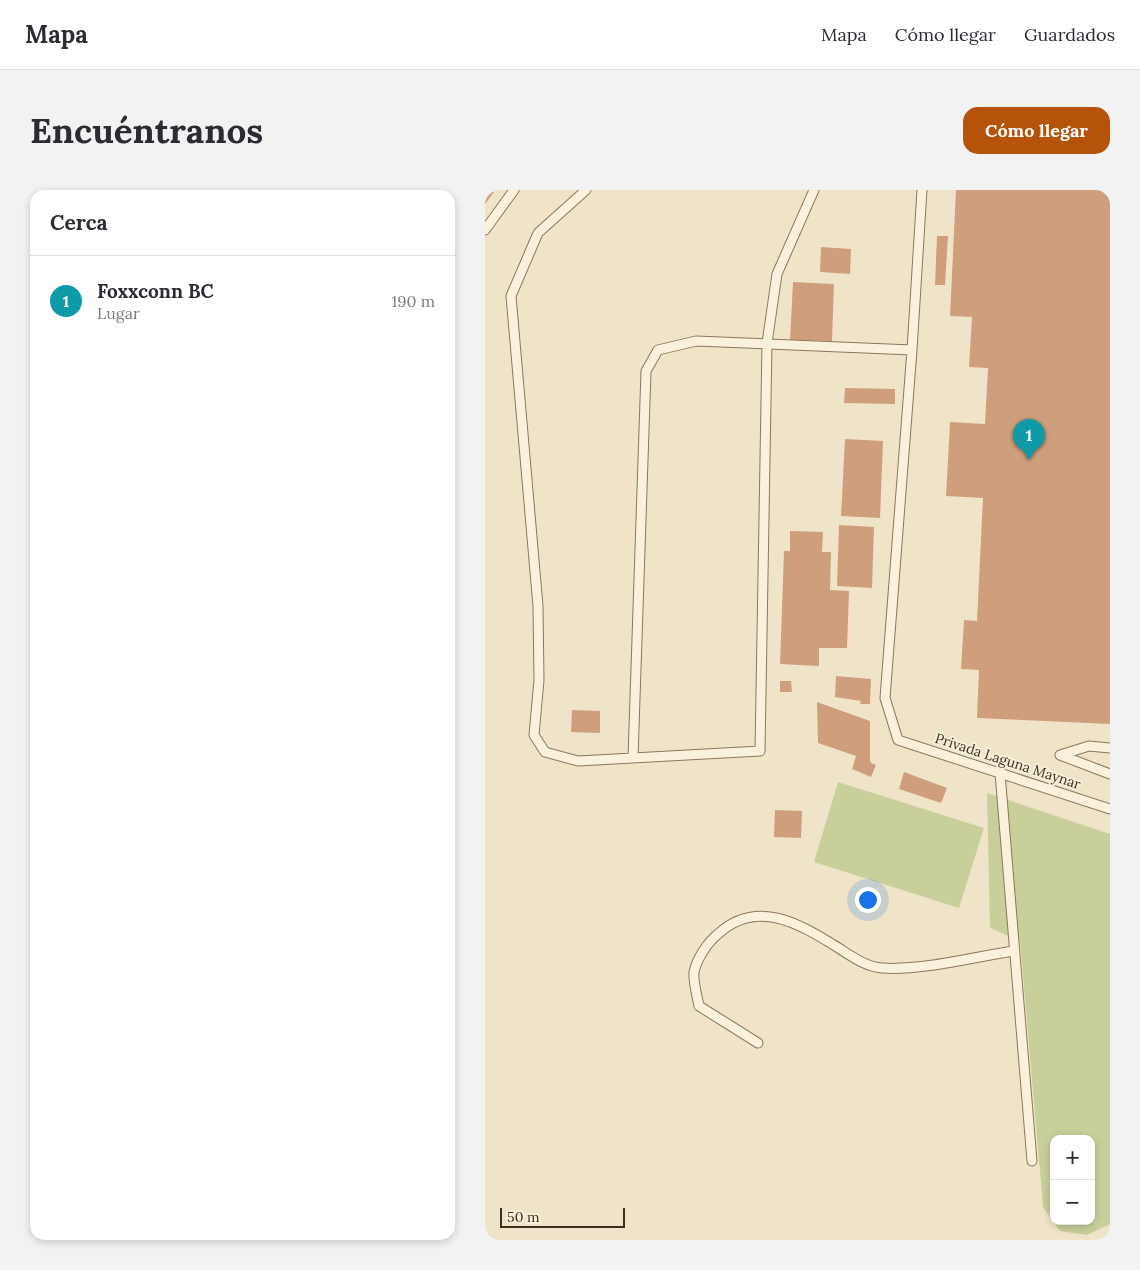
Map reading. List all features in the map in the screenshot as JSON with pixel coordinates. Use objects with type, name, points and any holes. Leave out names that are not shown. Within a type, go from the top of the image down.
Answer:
[{"type":"lane","points":[[485,230],[514,190]]},
{"type":"lane","points":[[587,190],[538,233],[511,296],[538,606],[539,680],[534,735],[545,752],[579,761],[760,751],[767,343],[777,274],[814,190]]},
{"type":"lane","points":[[633,758],[646,371],[658,350],[697,341],[913,350],[922,190]]},
{"type":"lane","name":"Privada Laguna Maynar","points":[[913,350],[885,698],[898,740],[1110,809]]},
{"type":"lane","points":[[1110,748],[1089,746],[1061,755],[1110,774]]},
{"type":"lane","points":[[1000,773],[1013,952],[1032,1161]]},
{"type":"lane","points":[[758,1042],[699,1006],[694,972],[709,942],[729,923],[751,916],[773,916],[809,930],[859,961],[880,968],[905,967],[1013,952]]},
{"type":"green space","points":[[838,782],[984,828],[959,908],[814,862]]},
{"type":"green space","points":[[987,793],[1110,834],[1110,1224],[1087,1235],[1060,1231],[1056,1225],[1095,1225],[1095,1135],[1050,1135],[1050,1217],[1043,1207],[1020,941],[990,928]]},
{"type":"building","points":[[485,190],[494,192],[485,204]]},
{"type":"building","points":[[956,190],[1110,190],[1110,724],[977,718],[979,670],[961,669],[964,620],[977,621],[983,498],[946,496],[950,422],[985,424],[988,368],[969,367],[972,317],[950,316]]},
{"type":"building","points":[[937,236],[948,236],[945,285],[935,285]]},
{"type":"building","points":[[821,247],[851,249],[850,274],[820,272]]},
{"type":"building","points":[[793,282],[834,284],[832,341],[790,340]]},
{"type":"building","points":[[845,388],[895,389],[895,404],[844,403]]},
{"type":"building","points":[[845,439],[883,441],[880,518],[841,516]]},
{"type":"building","points":[[839,525],[874,527],[872,588],[837,586]]},
{"type":"building","points":[[790,531],[823,532],[822,552],[831,552],[830,590],[849,591],[847,648],[819,648],[819,666],[780,664],[784,551],[790,551]]},
{"type":"building","points":[[836,676],[871,679],[870,704],[860,704],[861,701],[835,697]]},
{"type":"building","points":[[780,681],[791,681],[792,692],[780,692]]},
{"type":"building","points":[[817,702],[870,721],[870,760],[871,763],[876,765],[871,777],[852,769],[856,756],[818,743]]},
{"type":"building","points":[[572,710],[600,711],[600,733],[571,732]]},
{"type":"building","points":[[904,772],[947,788],[941,803],[899,789]]},
{"type":"building","points":[[775,810],[802,811],[801,838],[774,837]]},
{"type":"place","name":"Foxxconn BC","points":[[1029,460]]}]
